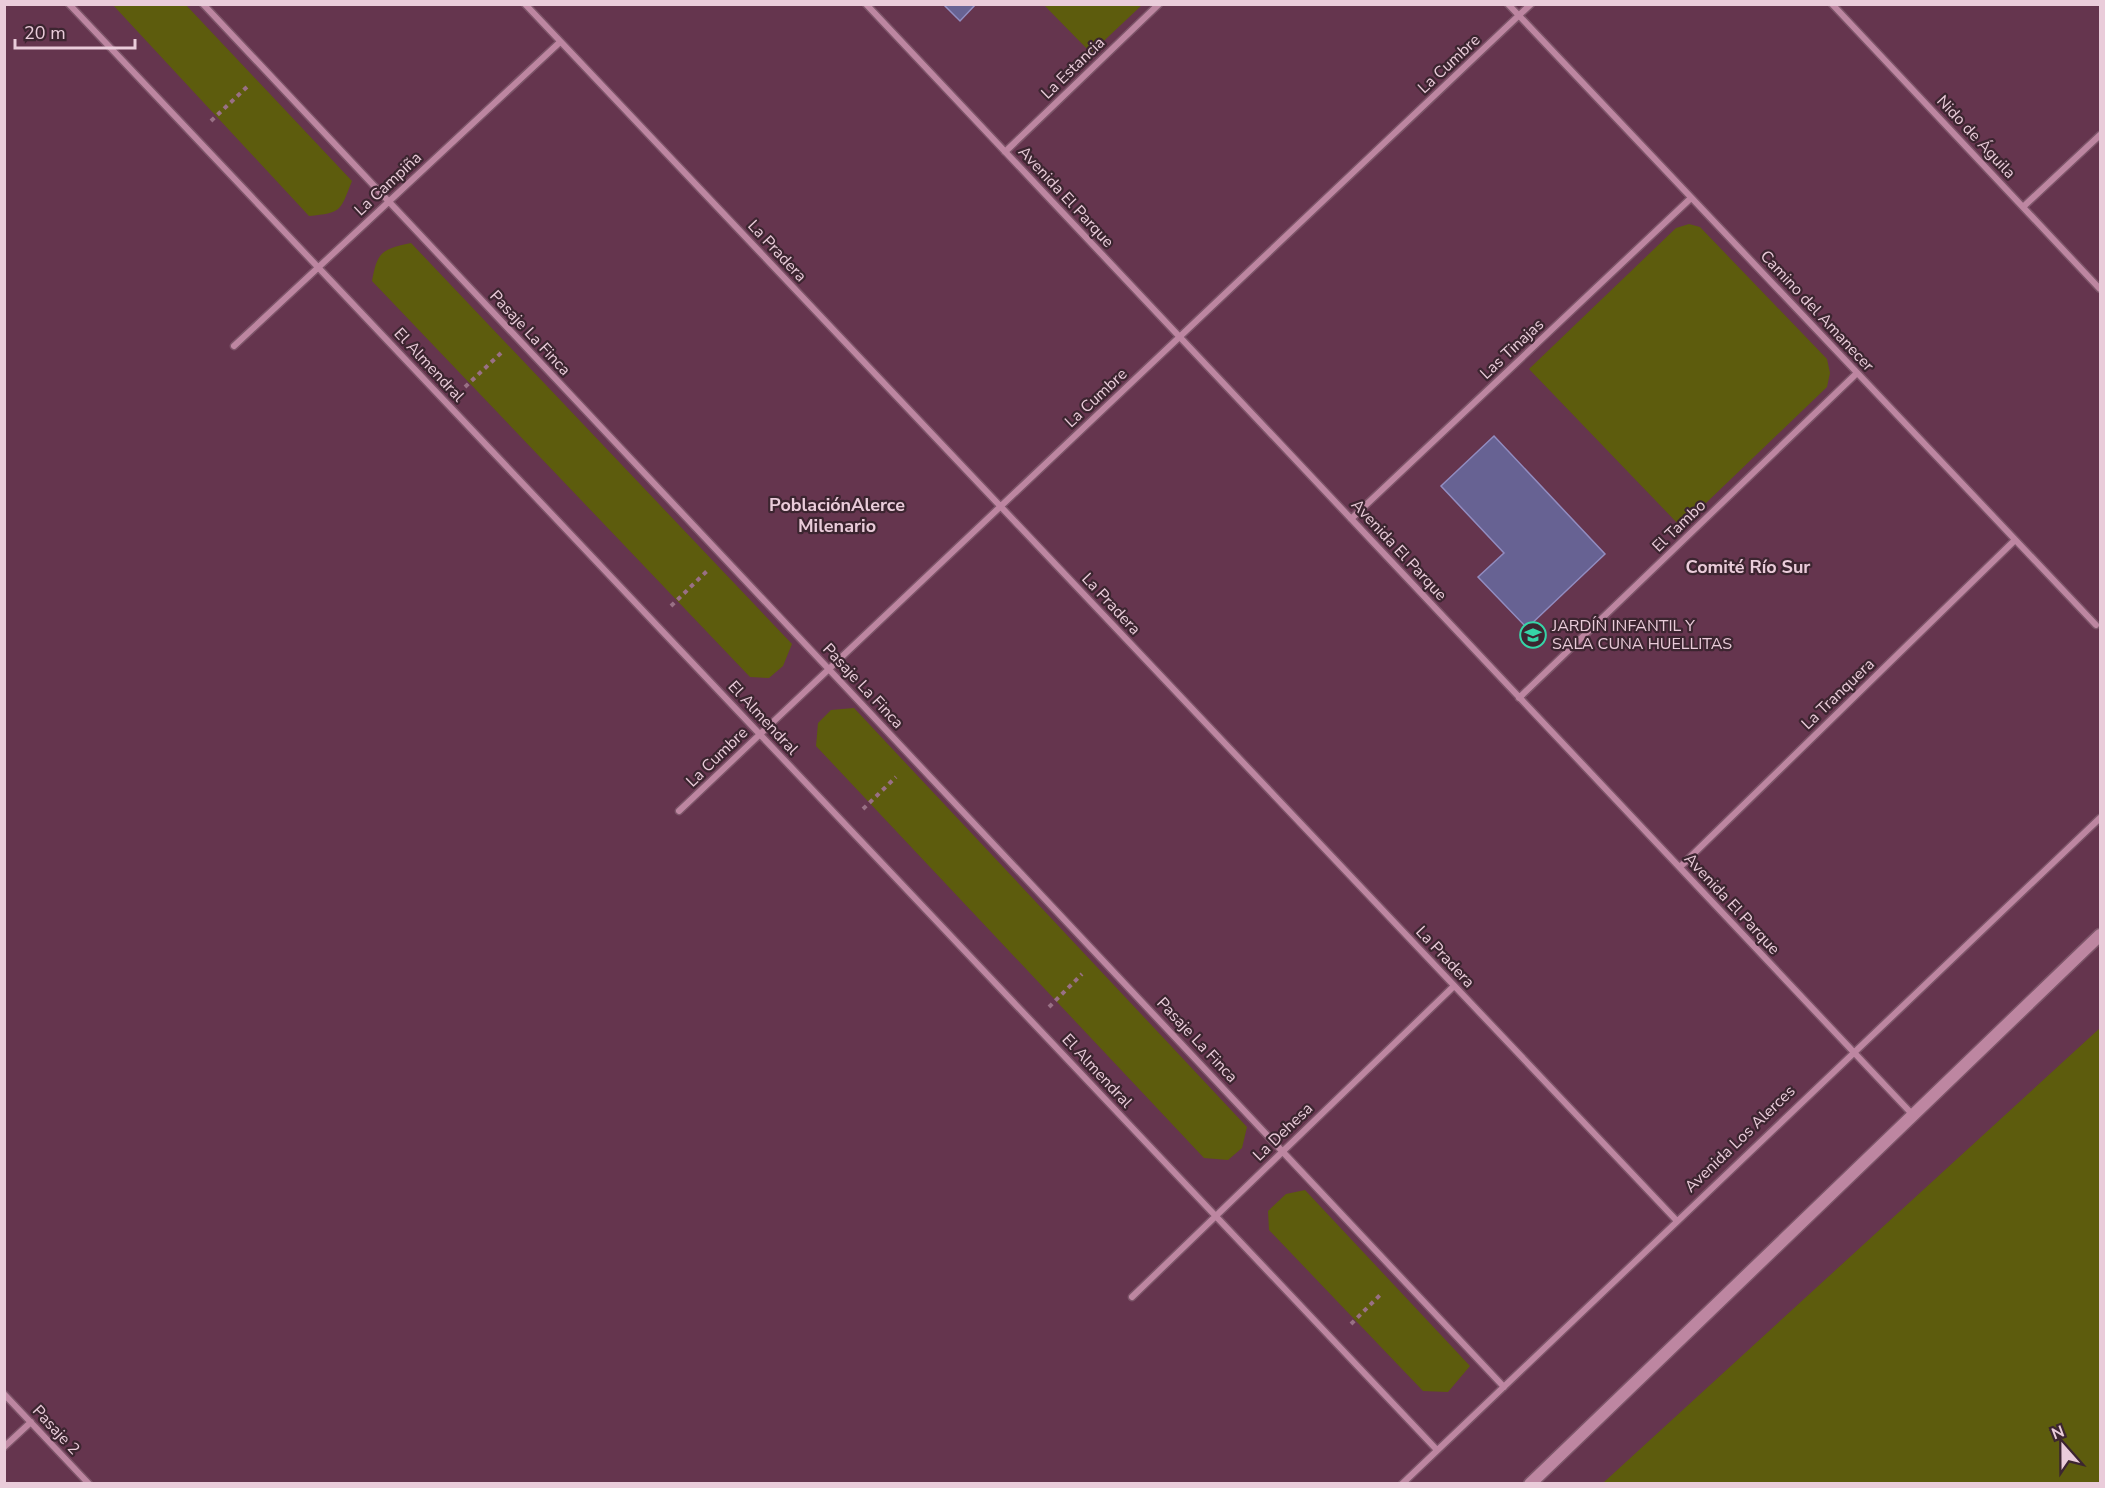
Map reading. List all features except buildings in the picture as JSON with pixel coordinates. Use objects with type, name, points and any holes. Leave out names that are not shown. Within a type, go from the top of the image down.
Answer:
[{"type":"main road","points":[[1530,1484],[2100,934]]},
{"type":"street","name":"El Almendral","points":[[69,4],[1437,1450]]},
{"type":"street","name":"Pasaje La Finca","points":[[203,4],[1504,1387]]},
{"type":"street","name":"La Pradera","points":[[525,4],[1677,1221]]},
{"type":"street","name":"Avenida El Parque","points":[[866,4],[1912,1114]]},
{"type":"street","name":"La Estancia","points":[[1005,152],[1159,4]]},
{"type":"street","name":"Camino del Amanecer","points":[[1508,4],[2096,626]]},
{"type":"street","name":"La Cumbre","points":[[679,811],[1531,4]]},
{"type":"street","name":"Nido de Águila","points":[[1832,4],[2100,289]]},
{"type":"street","name":"La Campiña","points":[[234,346],[560,42]]},
{"type":"street","points":[[2024,207],[2100,135]]},
{"type":"street","name":"Las Tinajas","points":[[1351,519],[1691,198]]},
{"type":"street","name":"El Tambo","points":[[1520,698],[1857,373]]},
{"type":"street","name":"La Tranquera","points":[[1680,867],[2015,540]]},
{"type":"street","name":"Avenida Los Alerces","points":[[1402,1484],[2100,818]]},
{"type":"street","name":"La Dehesa","points":[[1132,1297],[1454,986]]},
{"type":"street","name":"Pasaje 2","points":[[4,1394],[88,1484]]},
{"type":"street","points":[[4,1447],[31,1422]]},
{"type":"path","points":[[194,136],[265,70]]},
{"type":"path","points":[[448,404],[516,338]]},
{"type":"path","points":[[654,623],[722,556]]},
{"type":"path","points":[[845,825],[914,760]]},
{"type":"path","points":[[1032,1022],[1100,957]]},
{"type":"path","points":[[1333,1342],[1399,1276]]},
{"type":"shaded area","points":[[113,5],[186,5],[352,181],[338,209],[334,212],[309,216]]},
{"type":"shaded area","points":[[1044,5],[1142,5],[1091,53]]},
{"type":"shaded area","points":[[1689,224],[1700,227],[1827,359],[1830,373],[1827,387],[1681,527],[1529,369],[1676,228]]},
{"type":"shaded area","points":[[411,243],[792,644],[783,666],[769,678],[750,677],[372,281],[376,264],[382,253],[393,247]]},
{"type":"shaded area","points":[[854,708],[1247,1127],[1242,1148],[1228,1160],[1204,1158],[816,746],[818,723],[831,710]]},
{"type":"shaded area","points":[[2100,1028],[2100,1483],[1603,1483]]},
{"type":"shaded area","points":[[1305,1190],[1470,1366],[1448,1392],[1423,1391],[1269,1230],[1268,1211],[1286,1194]]},
{"type":"place","name":"JARDÍN INFANTIL Y SALA CUNA HUELLITAS","points":[[1533,635]]},
{"type":"district","name":"PoblaciónAlerce Milenario","points":[[837,515]]},
{"type":"district","name":"Comité Río Sur","points":[[1748,567]]}]
